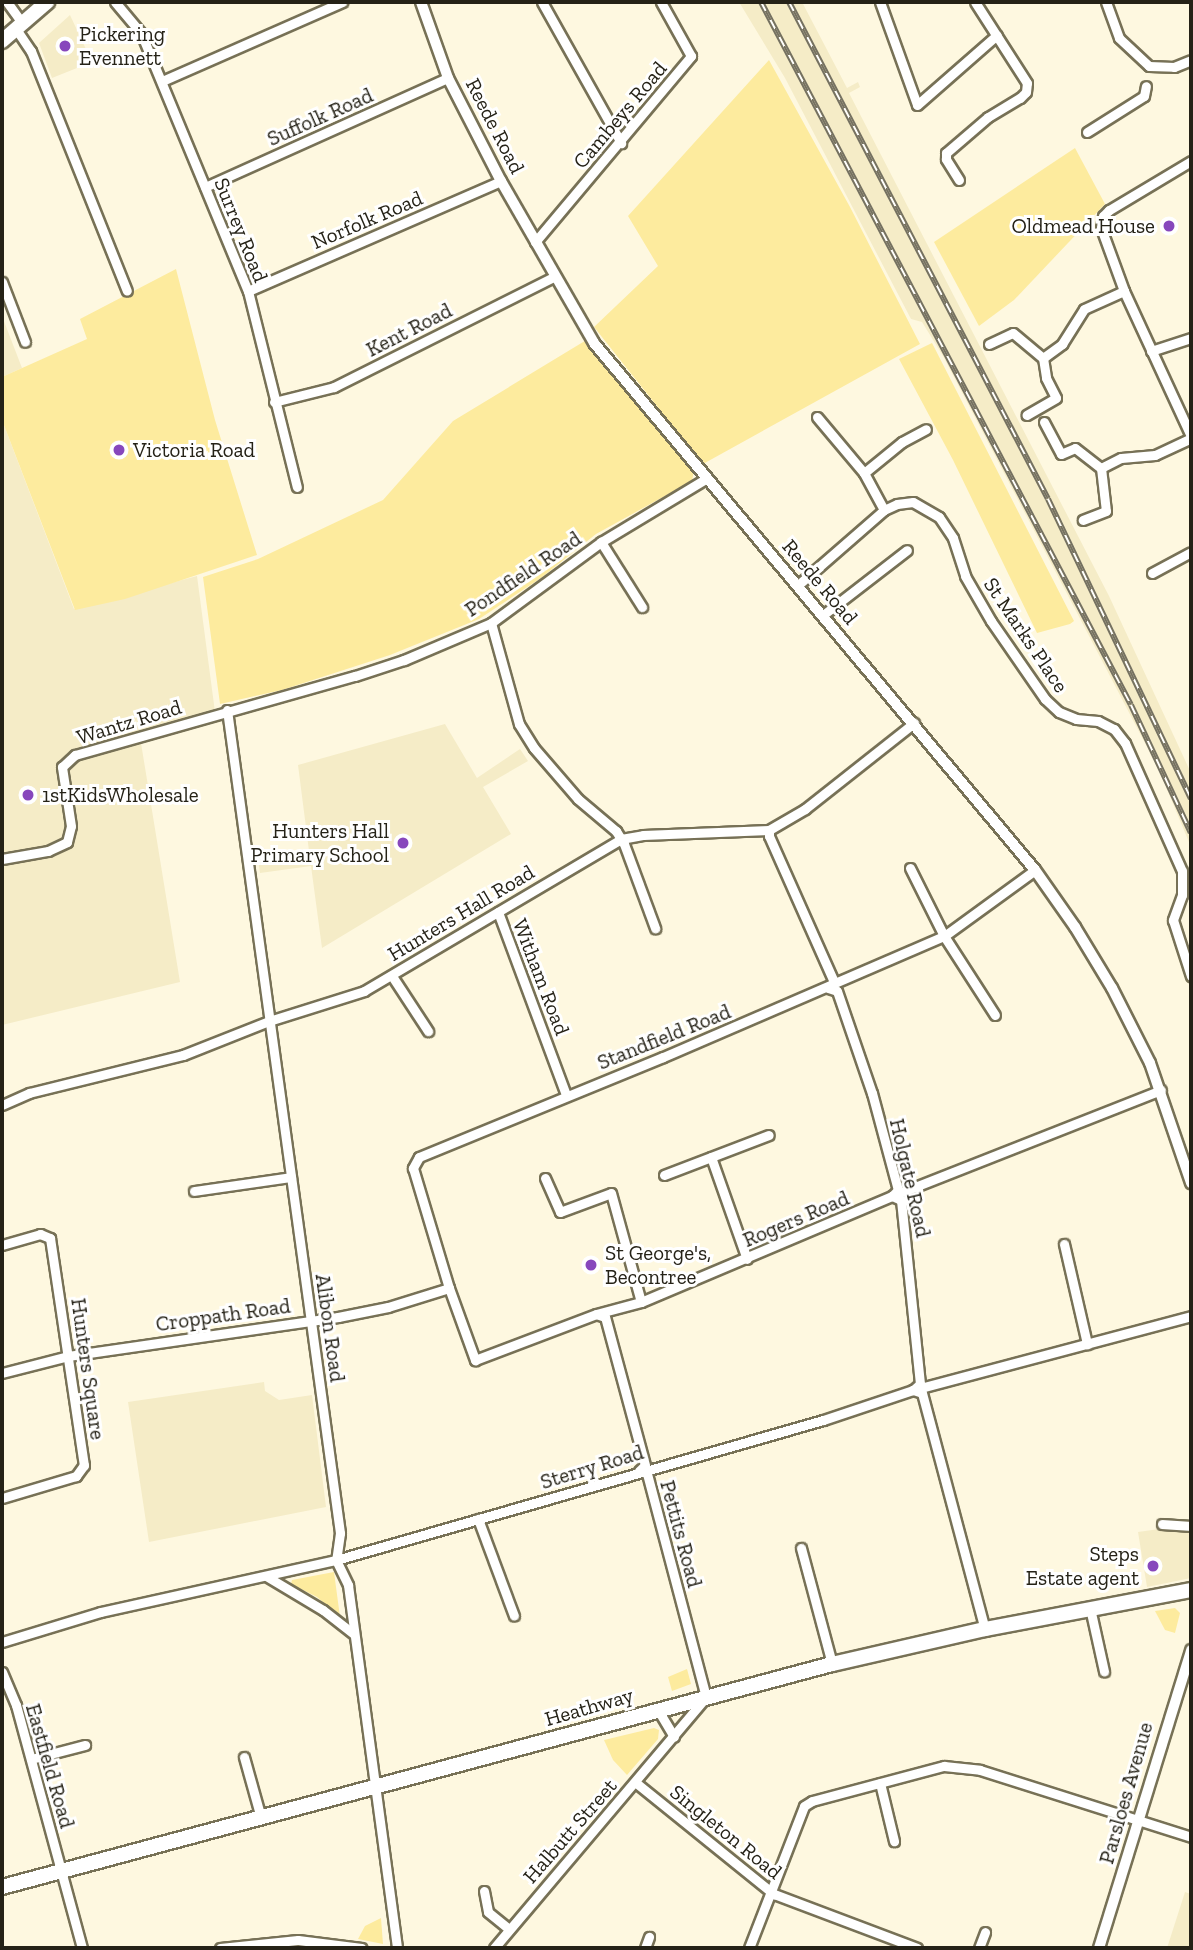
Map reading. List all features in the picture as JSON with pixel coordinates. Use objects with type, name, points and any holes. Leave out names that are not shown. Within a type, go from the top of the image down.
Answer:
[{"type":"main road","points":[[2,41],[47,2]]},
{"type":"main road","name":"Heathway","points":[[2,1887],[832,1664],[985,1629],[1191,1590]]},
{"type":"street","points":[[7,2],[31,51],[127,291]]},
{"type":"street","name":"Surrey Road","points":[[115,2],[141,33],[248,291],[297,488]]},
{"type":"street","points":[[162,81],[342,2]]},
{"type":"street","name":"Reede Road","points":[[421,2],[448,78],[554,277],[594,342],[914,723],[1035,870],[1076,926],[1112,988],[1161,1090],[1191,1183]]},
{"type":"street","points":[[542,2],[621,144]]},
{"type":"street","name":"Cambeys Road","points":[[535,242],[621,144],[691,57],[661,2]]},
{"type":"street","points":[[880,2],[917,106],[997,35]]},
{"type":"street","points":[[959,180],[946,159],[946,153],[988,117],[1026,92],[1026,78],[975,2]]},
{"type":"street","points":[[1106,2],[1119,37],[1149,66],[1174,67],[1191,60]]},
{"type":"street","name":"Suffolk Road","points":[[205,187],[448,78]]},
{"type":"street","points":[[1087,132],[1144,96],[1146,86]]},
{"type":"street","points":[[1101,468],[1121,458],[1155,455],[1191,437],[1124,291],[1102,224],[1109,210],[1191,161]]},
{"type":"street","name":"Norfolk Road","points":[[248,291],[501,181]]},
{"type":"street","name":"Kent Road","points":[[274,402],[334,387],[554,277]]},
{"type":"street","points":[[2,282],[25,342]]},
{"type":"street","points":[[1043,359],[1062,344],[1084,309],[1124,291]]},
{"type":"street","points":[[989,344],[1013,333],[1043,359],[1046,379],[1056,398],[1026,415]]},
{"type":"street","points":[[1151,351],[1191,338]]},
{"type":"street","points":[[798,585],[884,510],[864,473],[817,417]]},
{"type":"street","points":[[1044,422],[1060,454],[1075,448],[1101,468],[1106,511],[1083,520]]},
{"type":"street","points":[[864,473],[902,442],[926,429]]},
{"type":"street","name":"Pondfield Road","points":[[227,710],[404,660],[491,623],[601,542],[707,478]]},
{"type":"street","name":"St Marks Place","points":[[884,510],[913,502],[939,517],[953,538],[965,576],[991,621],[1045,699],[1059,712],[1076,719],[1098,721],[1114,729],[1125,743],[1182,871],[1182,895],[1173,920],[1191,976]]},
{"type":"street","points":[[601,542],[642,607]]},
{"type":"street","points":[[823,615],[907,550]]},
{"type":"street","points":[[1152,573],[1191,552]]},
{"type":"street","points":[[491,623],[519,724],[534,748],[578,799],[621,839],[654,928]]},
{"type":"street","name":"Wantz Road","points":[[2,859],[48,851],[67,842],[71,826],[62,767],[75,755],[227,710]]},
{"type":"street","name":"Alibon Road","points":[[227,710],[340,1533],[337,1560],[348,1585],[397,1948]]},
{"type":"street","points":[[769,831],[804,809],[914,723]]},
{"type":"street","name":"Hunters Hall Road","points":[[2,1105],[29,1093],[183,1055],[270,1021],[364,990],[392,976],[621,839],[643,835],[769,831]]},
{"type":"street","name":"Holgate Road","points":[[769,831],[834,982],[828,988]]},
{"type":"street","points":[[909,868],[944,936],[995,1015]]},
{"type":"street","name":"Standfield Road","points":[[449,1288],[413,1168],[419,1157],[828,988],[944,936],[1035,870]]},
{"type":"street","name":"Witham Road","points":[[498,912],[566,1095]]},
{"type":"street","points":[[392,976],[428,1031]]},
{"type":"street","name":"Holgate Road","points":[[828,988],[837,990],[872,1093],[898,1190],[892,1196],[901,1200],[920,1384],[913,1391]]},
{"type":"street","name":"Rogers Road","points":[[449,1288],[475,1360],[596,1314],[641,1302],[892,1196],[1161,1090]]},
{"type":"street","points":[[664,1175],[769,1135]]},
{"type":"street","points":[[711,1157],[747,1259]]},
{"type":"street","points":[[194,1191],[291,1177]]},
{"type":"street","points":[[545,1178],[560,1212],[611,1193],[641,1302]]},
{"type":"street","name":"Hunters Square","points":[[2,1245],[40,1234],[50,1238],[83,1471],[76,1476],[2,1498]]},
{"type":"street","points":[[1064,1244],[1087,1344]]},
{"type":"street","name":"Croppath Road","points":[[2,1373],[68,1356],[311,1321],[388,1307],[449,1288]]},
{"type":"street","name":"Pettits Road","points":[[596,1314],[605,1318],[645,1465],[639,1471],[647,1474],[706,1697]]},
{"type":"street","name":"Sterry Road","points":[[2,1642],[101,1612],[337,1560],[823,1420],[913,1391],[1191,1317]]},
{"type":"street","points":[[913,1391],[922,1394],[985,1629]]},
{"type":"street","points":[[478,1519],[514,1616]]},
{"type":"street","points":[[1162,1524],[1191,1526]]},
{"type":"street","points":[[801,1548],[832,1664]]},
{"type":"street","points":[[266,1576],[323,1609],[338,1625],[354,1634]]},
{"type":"street","points":[[1090,1608],[1104,1671]]},
{"type":"street","name":"Parsloes Avenue","points":[[1099,1948],[1191,1650]]},
{"type":"street","name":"Eastfield Road","points":[[2,1672],[16,1705],[82,1948]]},
{"type":"street","name":"Halbutt Street","points":[[494,1948],[706,1697]]},
{"type":"street","points":[[658,1710],[674,1737]]},
{"type":"street","points":[[31,1759],[85,1745]]},
{"type":"street","points":[[244,1757],[261,1818]]},
{"type":"street","points":[[749,1948],[804,1806],[944,1766],[962,1767],[1191,1837]]},
{"type":"street","name":"Singleton Road","points":[[635,1782],[756,1883],[917,1948]]},
{"type":"street","points":[[880,1783],[894,1841]]},
{"type":"street","points":[[484,1891],[488,1912],[509,1929]]},
{"type":"street","points":[[979,1948],[985,1932]]},
{"type":"street","points":[[645,1948],[649,1937]]},
{"type":"street","points":[[220,1948],[298,1940],[361,1948]]},
{"type":"shaded area","points":[[739,2],[802,2],[847,88],[858,82],[860,87],[849,93],[1109,596],[1191,773],[1191,847],[1159,770],[943,356],[922,322],[911,319],[785,78]]},
{"type":"shaded area","points":[[70,15],[92,62],[52,78],[39,43]]},
{"type":"shaded area","points":[[769,60],[850,207],[920,344],[703,464],[594,327],[658,266],[628,216]]},
{"type":"shaded area","points":[[1075,148],[1105,204],[1014,300],[979,326],[934,242]]},
{"type":"shaded area","name":"Victoria Road","points":[[176,269],[215,420],[257,555],[125,599],[75,610],[2,420],[2,377],[87,339],[80,319]]},
{"type":"shaded area","points":[[2,316],[22,368],[2,377]]},
{"type":"shaded area","points":[[593,336],[695,465],[692,481],[596,534],[541,578],[479,619],[390,655],[282,690],[220,704],[203,577],[258,559],[383,500],[453,421]]},
{"type":"shaded area","points":[[932,343],[1074,621],[1070,624],[1037,633],[953,460],[899,359]]},
{"type":"shaded area","points":[[2,420],[74,609],[197,576],[215,712],[141,743],[180,982],[2,1025]]},
{"type":"shaded area","name":"Hunters Hall Primary School","points":[[445,724],[477,778],[520,749],[528,761],[483,787],[511,834],[322,948],[311,866],[260,873],[258,858],[309,851],[298,765]]},
{"type":"shaded area","points":[[264,1382],[265,1391],[279,1400],[312,1395],[326,1507],[149,1542],[128,1402]]},
{"type":"shaded area","points":[[1158,1520],[1191,1523],[1191,1578],[1147,1587],[1138,1532],[1159,1529]]},
{"type":"shaded area","points":[[334,1572],[340,1617],[317,1597],[291,1584],[292,1580]]},
{"type":"shaded area","points":[[1175,1608],[1180,1613],[1175,1633],[1165,1630],[1155,1611]]},
{"type":"shaded area","points":[[687,1669],[691,1684],[672,1691],[668,1677]]},
{"type":"shaded area","points":[[654,1728],[659,1730],[658,1739],[627,1775],[613,1760],[604,1740]]},
{"type":"shaded area","points":[[1185,1892],[1191,1894],[1191,1948],[1167,1948]]},
{"type":"shaded area","points":[[381,1918],[383,1944],[358,1939],[365,1926]]},
{"type":"railway","points":[[761,2],[1131,705],[1191,833]]},
{"type":"railway","points":[[789,2],[1048,499],[1191,799]]},
{"type":"place","name":"Pickering Evennett","points":[[65,46]]},
{"type":"place","name":"Oldmead House","points":[[1169,226]]},
{"type":"place","name":"Victoria Road","points":[[119,450]]},
{"type":"place","name":"1stKidsWholesale","points":[[28,795]]},
{"type":"place","name":"Hunters Hall Primary School","points":[[403,843]]},
{"type":"place","name":"St George's, Becontree","points":[[591,1265]]},
{"type":"place","name":"Steps Estate agent","points":[[1153,1566]]}]
